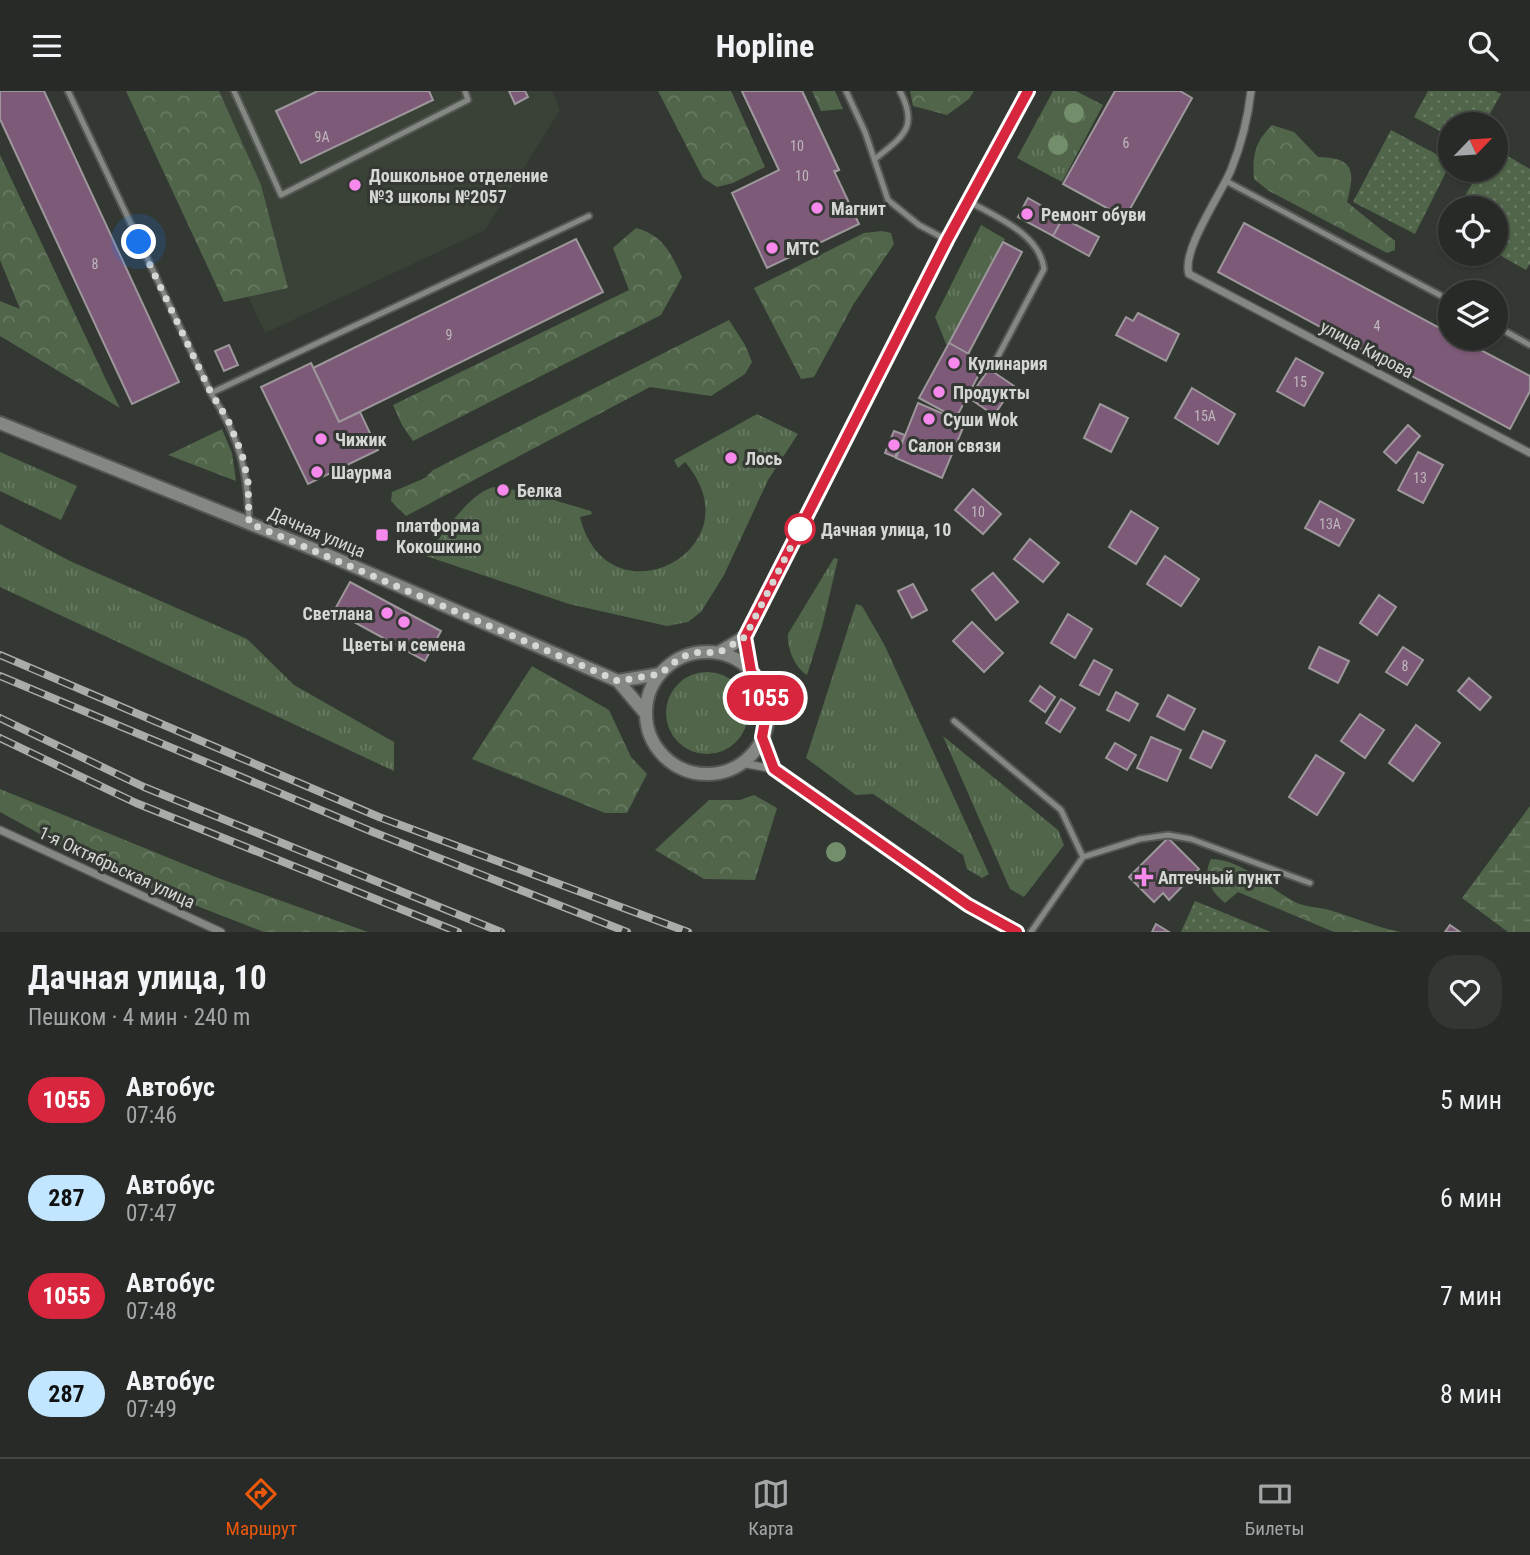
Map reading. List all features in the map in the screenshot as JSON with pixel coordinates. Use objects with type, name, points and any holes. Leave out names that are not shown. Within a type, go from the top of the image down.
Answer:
[{"type":"street","points":[[718,653],[745,637],[947,240],[1028,91]]},
{"type":"street","points":[[1226,181],[1242,138],[1251,91]]},
{"type":"street","name":"улица Кирова","points":[[1226,181],[1187,258],[1189,274],[1530,453]]},
{"type":"street","name":"Дачная улица","points":[[0,423],[249,523],[618,681],[646,714]]},
{"type":"street","points":[[745,637],[751,671]]},
{"type":"street","points":[[699,652],[718,653],[736,659],[751,671],[762,687],[768,705],[762,737],[741,763],[715,774],[696,773],[677,767],[662,755],[652,739],[646,714],[646,702],[660,674],[681,657],[699,652]]},
{"type":"street","points":[[618,681],[660,674]]},
{"type":"street","points":[[762,737],[774,769]]},
{"type":"street","points":[[741,763],[774,769],[968,905],[1016,932]]},
{"type":"street","name":"1-я Октябрьская улица","points":[[0,830],[220,932]]},
{"type":"lane","points":[[68,91],[211,393],[228,420],[242,454],[248,481],[249,523]]},
{"type":"lane","points":[[234,91],[281,195],[468,100],[465,91]]},
{"type":"lane","points":[[846,91],[875,159],[888,200],[919,225],[947,240]]},
{"type":"lane","points":[[875,159],[907,130],[910,118],[900,91]]},
{"type":"lane","points":[[1226,181],[1438,294]]},
{"type":"lane","points":[[968,201],[1028,238],[1042,256],[1044,269],[996,360]]},
{"type":"lane","points":[[211,393],[589,216]]},
{"type":"lane","points":[[1508,333],[1530,345]]},
{"type":"lane","points":[[954,721],[1061,810],[1083,857]]},
{"type":"lane","points":[[1031,932],[1083,857],[1140,839],[1178,835],[1310,883]]},
{"type":"shaded area","name":"Дошкольное отделение №3 школы №2057","points":[[153,91],[552,91],[560,110],[485,230],[265,333]]},
{"type":"green space","points":[[126,91],[219,91],[261,185],[288,288],[224,302]]},
{"type":"green space","points":[[658,91],[731,91],[765,167],[733,183],[717,187],[703,178]]},
{"type":"green space","points":[[812,91],[835,91],[843,109],[821,111]]},
{"type":"green space","points":[[910,91],[974,91],[969,99],[947,115],[913,106]]},
{"type":"green space","points":[[1053,91],[1076,91],[1103,105],[1062,182],[1017,158]]},
{"type":"green space","points":[[1428,91],[1495,91],[1501,94],[1491,112],[1438,112],[1438,130],[1414,117]]},
{"type":"green space","points":[[1272,125],[1294,132],[1318,157],[1339,160],[1346,164],[1351,174],[1347,202],[1395,241],[1395,250],[1387,253],[1269,191],[1254,179],[1256,149]]},
{"type":"green space","points":[[1391,130],[1438,155],[1438,182],[1441,182],[1415,234],[1353,202]]},
{"type":"green space","points":[[0,155],[120,408],[0,336],[0,301],[20,309],[0,260]]},
{"type":"green space","points":[[1508,156],[1530,169],[1530,264],[1526,270],[1508,260],[1508,196],[1465,196],[1473,182],[1508,182]]},
{"type":"green space","points":[[981,225],[1005,239],[947,346],[935,317]]},
{"type":"green space","points":[[636,228],[660,240],[682,277],[661,315],[413,441],[393,405],[629,290],[613,248]]},
{"type":"green space","points":[[864,233],[891,233],[894,244],[853,305],[814,377],[801,379],[754,288]]},
{"type":"green space","points":[[729,320],[752,362],[745,374],[711,396],[650,387],[406,516],[391,501],[392,492],[425,478],[433,470]]},
{"type":"green space","points":[[757,414],[798,434],[768,480],[724,575],[701,612],[688,622],[667,626],[569,604],[426,556],[466,505],[486,490],[495,487],[591,511],[592,514],[580,517],[595,550],[618,567],[645,571],[671,564],[692,547],[704,523],[703,494],[685,462],[678,468],[674,460]]},
{"type":"green space","points":[[222,429],[232,453],[236,481],[168,455]]},
{"type":"green space","points":[[0,452],[77,486],[61,520],[0,491]]},
{"type":"green space","points":[[0,524],[70,561],[247,639],[294,685],[394,742],[394,771],[0,587]]},
{"type":"green space","points":[[834,558],[838,559],[807,675],[792,657],[788,634]]},
{"type":"green space","points":[[856,604],[862,606],[884,644],[989,874],[982,878],[967,869],[963,855],[873,794],[856,795],[806,758]]},
{"type":"green space","points":[[532,666],[609,710],[631,757],[647,774],[627,813],[605,813],[472,759]]},
{"type":"green space","points":[[707,672],[723,676],[736,684],[744,697],[748,713],[744,729],[736,742],[723,750],[707,754],[691,750],[678,742],[670,729],[666,713],[670,697],[678,684],[691,676]]},
{"type":"green space","points":[[943,736],[1058,830],[1064,845],[1024,897],[1010,889]]},
{"type":"green space","points":[[0,789],[218,878],[368,932],[264,932],[107,871],[0,812]]},
{"type":"green space","points":[[754,795],[777,808],[755,880],[704,879],[655,850],[709,800],[740,800]]},
{"type":"green space","points":[[1530,806],[1530,932],[1508,932],[1462,898]]},
{"type":"green space","points":[[1211,859],[1235,864],[1297,903],[1401,932],[1334,932],[1238,892],[1225,903],[1209,883],[1207,871]]},
{"type":"green space","points":[[1195,901],[1271,932],[1181,932]]},
{"type":"building","points":[[0,91],[44,91],[179,382],[132,404],[0,119]]},
{"type":"building","points":[[318,91],[429,91],[433,100],[301,163],[276,111]]},
{"type":"building","points":[[509,91],[525,91],[528,97],[515,104]]},
{"type":"building","points":[[742,91],[802,91],[839,170],[790,193]]},
{"type":"building","points":[[742,91],[802,91],[839,170],[834,171],[859,224],[767,268],[732,193],[779,170]]},
{"type":"building","points":[[1115,91],[1180,91],[1192,98],[1125,218],[1063,184]]},
{"type":"building","points":[[1028,198],[1063,218],[1053,236],[1018,217]]},
{"type":"building","points":[[1063,218],[1099,237],[1089,256],[1053,236]]},
{"type":"building","points":[[1244,223],[1438,327],[1438,350],[1481,350],[1530,376],[1530,391],[1510,429],[1218,272]]},
{"type":"building","points":[[576,239],[603,292],[339,422],[313,368]]},
{"type":"building","points":[[1003,242],[1022,252],[968,354],[949,343]]},
{"type":"building","points":[[1138,313],[1179,334],[1166,361],[1116,335],[1126,317],[1133,321]]},
{"type":"building","points":[[949,343],[985,363],[956,418],[919,398]]},
{"type":"building","points":[[229,345],[238,365],[224,371],[215,351]]},
{"type":"building","points":[[1296,358],[1323,373],[1304,406],[1277,391]]},
{"type":"building","points":[[311,363],[339,422],[360,412],[378,450],[308,484],[261,387]]},
{"type":"building","points":[[989,369],[1014,386],[994,415],[969,398]]},
{"type":"building","points":[[1192,388],[1235,414],[1218,444],[1175,418]]},
{"type":"building","points":[[918,403],[965,423],[942,478],[896,458]]},
{"type":"building","points":[[1100,404],[1128,418],[1111,452],[1084,438]]},
{"type":"building","points":[[1408,425],[1420,436],[1396,463],[1384,452]]},
{"type":"building","points":[[894,431],[905,435],[895,457],[885,453]]},
{"type":"building","points":[[1418,452],[1443,465],[1423,503],[1398,490]]},
{"type":"building","points":[[973,489],[1001,514],[983,534],[955,510]]},
{"type":"building","points":[[1320,501],[1354,520],[1339,546],[1305,528]]},
{"type":"building","points":[[1131,511],[1158,528],[1136,564],[1109,547]]},
{"type":"building","points":[[1030,539],[1059,563],[1043,582],[1014,559]]},
{"type":"building","points":[[1165,556],[1199,579],[1181,606],[1147,584]]},
{"type":"building","points":[[993,573],[1018,602],[996,620],[972,590]]},
{"type":"building","points":[[350,582],[441,631],[425,661],[334,611]]},
{"type":"building","points":[[913,584],[927,610],[912,618],[898,591]]},
{"type":"building","points":[[1379,595],[1396,607],[1377,635],[1360,623]]},
{"type":"building","points":[[1068,614],[1092,629],[1075,658],[1051,643]]},
{"type":"building","points":[[972,622],[1003,653],[984,672],[953,641]]},
{"type":"building","points":[[1319,647],[1349,661],[1338,683],[1309,668]]},
{"type":"building","points":[[1403,647],[1423,660],[1407,685],[1386,672]]},
{"type":"building","points":[[1094,660],[1112,670],[1099,695],[1080,685]]},
{"type":"building","points":[[1469,678],[1491,697],[1480,710],[1458,691]]},
{"type":"building","points":[[1040,686],[1055,697],[1045,712],[1030,701]]},
{"type":"building","points":[[1116,692],[1138,704],[1129,721],[1107,710]]},
{"type":"building","points":[[1168,695],[1195,709],[1184,730],[1157,716]]},
{"type":"building","points":[[1061,699],[1075,708],[1060,732],[1046,723]]},
{"type":"building","points":[[1360,714],[1384,730],[1365,758],[1341,741]]},
{"type":"building","points":[[1416,725],[1440,743],[1413,781],[1389,763]]},
{"type":"building","points":[[1203,731],[1225,741],[1211,768],[1190,758]]},
{"type":"building","points":[[1151,737],[1181,750],[1167,781],[1137,768]]},
{"type":"building","points":[[1115,743],[1136,755],[1127,770],[1106,758]]},
{"type":"building","points":[[1316,755],[1344,773],[1317,815],[1289,797]]},
{"type":"building","points":[[1168,838],[1199,869],[1169,900],[1163,893],[1154,902],[1129,877]]},
{"type":"building","points":[[1156,924],[1169,932],[1152,932]]},
{"type":"building","points":[[1450,925],[1460,932],[1445,932]]},
{"type":"railway","points":[[0,655],[379,817],[688,932]]},
{"type":"railway","points":[[0,676],[373,832],[627,932]]},
{"type":"railway","points":[[0,718],[144,787],[501,932]]},
{"type":"railway","points":[[0,738],[136,803],[458,932]]},
{"type":"bus line","name":"1055","points":[[1017,932],[968,905],[774,769],[762,737],[767,725],[768,705],[762,687],[751,671],[745,637],[947,240],[1028,91]]},
{"type":"place","name":"Дошкольное отделение №3 школы №2057","points":[[355,185]]},
{"type":"place","name":"Магнит","points":[[817,208]]},
{"type":"place","name":"Ремонт обуви","points":[[1027,214]]},
{"type":"place","name":"МТС","points":[[772,248]]},
{"type":"place","name":"Кулинария","points":[[954,363]]},
{"type":"place","name":"Продукты","points":[[939,392]]},
{"type":"place","name":"Суши Wok","points":[[929,419]]},
{"type":"place","name":"Чижик","points":[[321,439]]},
{"type":"place","name":"Салон связи","points":[[894,445]]},
{"type":"place","name":"Лось","points":[[731,458]]},
{"type":"place","name":"Шаурма","points":[[317,472]]},
{"type":"place","name":"Белка","points":[[503,490]]},
{"type":"place","name":"Дачная улица, 10","points":[[800,529]]},
{"type":"place","name":"платформа Кокошкино","points":[[382,535]]},
{"type":"place","name":"Светлана","points":[[387,613]]},
{"type":"place","name":"Цветы и семена","points":[[404,622]]},
{"type":"place","name":"Аптечный пункт","points":[[1144,877]]},
{"type":"route","points":[[139,242],[211,393],[228,420],[242,454],[248,481],[249,523],[323,552],[618,681],[660,674],[681,657],[699,652],[718,653],[745,637],[800,529]]}]
